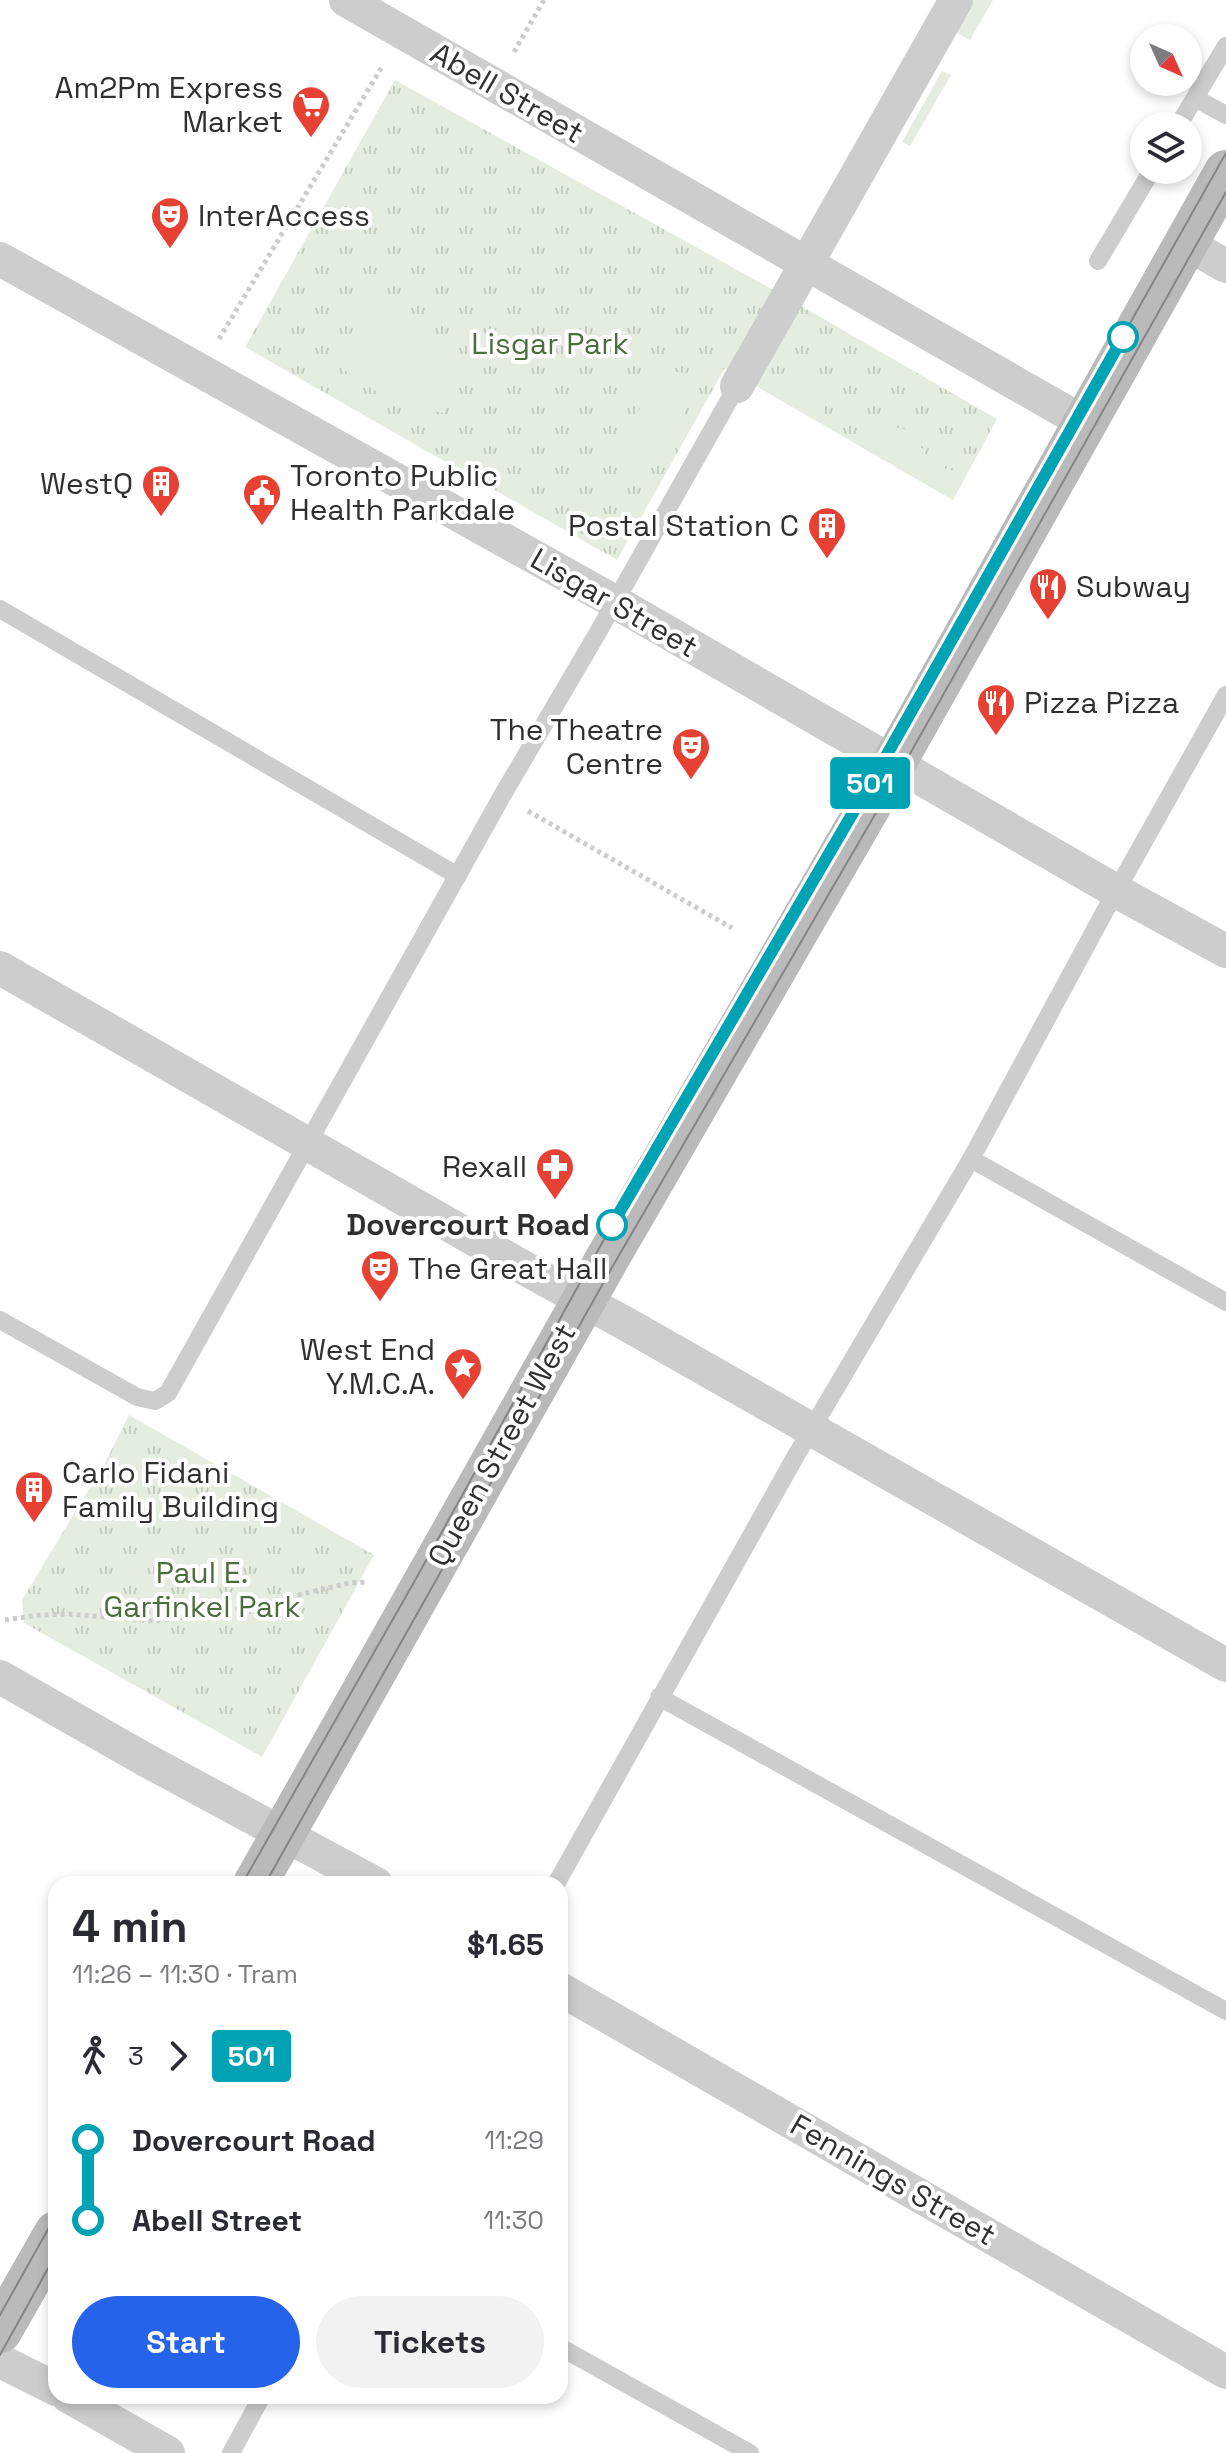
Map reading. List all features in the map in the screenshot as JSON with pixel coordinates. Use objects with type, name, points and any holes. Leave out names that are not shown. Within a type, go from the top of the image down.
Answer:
[{"type":"main road","name":"Queen Street West","points":[[260,1876],[584,1301],[894,763],[1226,172]]},
{"type":"main road","points":[[0,2331],[48,2247]]},
{"type":"street","name":"Abell Street","points":[[346,0],[1085,423]]},
{"type":"street","points":[[737,386],[956,0]]},
{"type":"street","points":[[1186,243],[1226,266]]},
{"type":"street","name":"Lisgar Street","points":[[0,259],[615,602],[1116,891],[1226,951]]},
{"type":"street","points":[[0,968],[1226,1665]]},
{"type":"street","points":[[0,1677],[144,1759],[362,1876]]},
{"type":"street","name":"Fennings Street","points":[[568,1994],[1226,2372]]},
{"type":"street","points":[[0,2361],[48,2385]]},
{"type":"street","points":[[82,2404],[168,2453]]},
{"type":"lane","points":[[1186,112],[1226,46]]},
{"type":"lane","points":[[1195,98],[1226,115]]},
{"type":"lane","points":[[1098,261],[1144,184]]},
{"type":"lane","points":[[0,1320],[137,1397],[155,1401],[168,1393],[502,796],[737,386]]},
{"type":"lane","points":[[0,609],[458,876]]},
{"type":"lane","points":[[560,1876],[787,1472],[971,1159],[1226,695]]},
{"type":"lane","points":[[971,1159],[1226,1302]]},
{"type":"lane","points":[[659,1697],[1226,2011]]},
{"type":"lane","points":[[568,2351],[750,2453]]},
{"type":"lane","points":[[231,2453],[258,2404]]},
{"type":"path","points":[[514,52],[544,0]]},
{"type":"path","points":[[219,339],[242,295],[386,61]]},
{"type":"path","points":[[502,796],[732,928]]},
{"type":"path","points":[[5,1620],[69,1614],[154,1621],[222,1613],[349,1583],[367,1582]]},
{"type":"green space","points":[[970,0],[993,0],[970,40],[953,31]]},
{"type":"green space","points":[[942,71],[951,75],[910,146],[902,142]]},
{"type":"green space","name":"Lisgar Park","points":[[395,80],[770,288],[997,419],[953,500],[725,368],[617,560],[245,347]]},
{"type":"green space","points":[[367,298],[383,299],[417,325],[412,335],[433,348],[430,354],[454,368],[454,399],[443,413],[415,406],[413,410],[367,386],[338,365]]},
{"type":"green space","points":[[796,357],[833,392],[820,423],[773,396],[778,380]]},
{"type":"green space","points":[[667,371],[696,374],[698,378],[673,432],[637,479],[614,458],[609,445],[625,421],[631,424],[653,385]]},
{"type":"green space","points":[[881,422],[919,434],[919,447],[924,449],[920,460],[966,475],[953,500],[858,445]]},
{"type":"green space","name":"Paul E. Garfinkel Park","points":[[129,1415],[374,1555],[262,1757],[24,1623],[22,1600],[106,1461]]},
{"type":"tram line","points":[[247,1876],[612,1225],[885,758],[1226,153]]},
{"type":"tram line","points":[[270,1876],[614,1264],[902,768],[1226,192]]},
{"type":"tram line","name":"501","points":[[612,1225],[885,758],[1123,337]]},
{"type":"tram line","points":[[0,2315],[48,2229]]},
{"type":"tram line","points":[[0,2355],[48,2268]]},
{"type":"place","name":"Am2Pm Express Market","points":[[311,139]]},
{"type":"place","name":"InterAccess","points":[[170,250]]},
{"type":"place","name":"WestQ","points":[[161,518]]},
{"type":"place","name":"Toronto Public Health Parkdale","points":[[262,527]]},
{"type":"place","name":"Postal Station C","points":[[827,560]]},
{"type":"place","name":"Subway","points":[[1048,621]]},
{"type":"place","name":"Pizza Pizza","points":[[996,737]]},
{"type":"place","name":"The Theatre Centre","points":[[691,781]]},
{"type":"place","name":"Rexall","points":[[555,1201]]},
{"type":"place","name":"Dovercourt Road","points":[[612,1225]]},
{"type":"place","name":"The Great Hall","points":[[380,1303]]},
{"type":"place","name":"West End Y.M.C.A.","points":[[463,1401]]},
{"type":"place","name":"Carlo Fidani Family Building","points":[[34,1524]]}]
